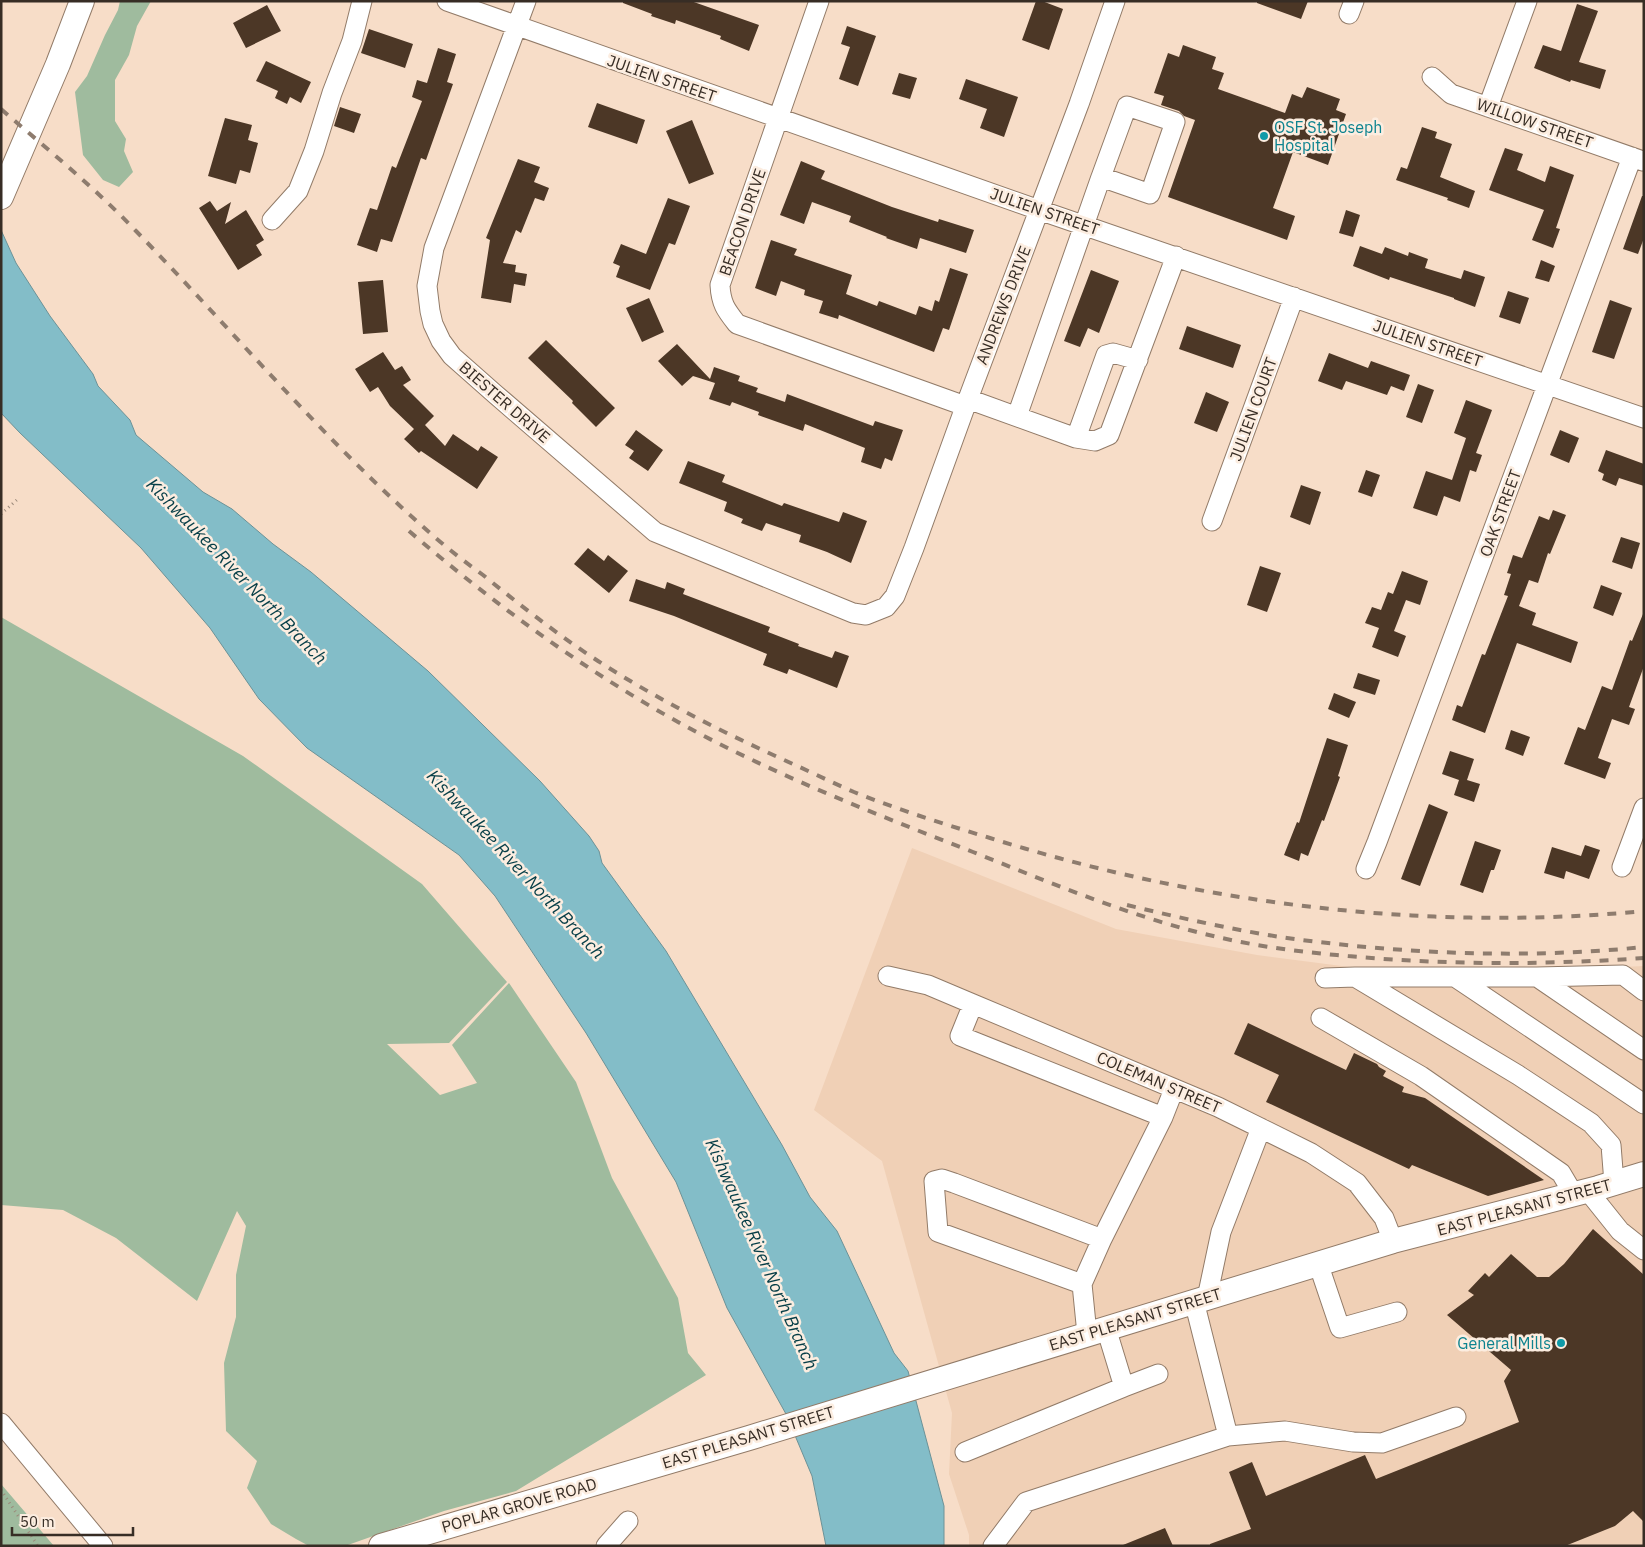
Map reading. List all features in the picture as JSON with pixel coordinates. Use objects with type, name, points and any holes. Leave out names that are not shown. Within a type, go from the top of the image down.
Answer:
[{"type":"main road","points":[[1,197],[58,64],[82,1]]},
{"type":"main road","name":"EAST PLEASANT STREET","points":[[628,1472],[749,1438],[1392,1241],[1581,1193],[1644,1174]]},
{"type":"main road","name":"POPLAR GROVE ROAD","points":[[381,1546],[628,1472]]},
{"type":"street","points":[[272,220],[298,192],[352,40],[362,1]]},
{"type":"street","name":"JULIEN STREET","points":[[447,1],[1039,210],[1294,296],[1644,418]]},
{"type":"street","name":"BIESTER DRIVE","points":[[526,1],[434,248],[427,286],[430,311],[441,341],[452,356],[494,394],[655,532],[853,613],[866,615],[886,607]]},
{"type":"street","name":"BEACON DRIVE","points":[[819,1],[720,286],[720,298],[724,307],[737,324],[966,403],[1017,416],[1076,438],[1095,441],[1109,435],[1176,256]]},
{"type":"street","name":"ANDREWS DRIVE","points":[[886,607],[895,596],[911,556],[966,403],[1079,104],[1115,1]]},
{"type":"street","points":[[1488,107],[1527,1]]},
{"type":"street","name":"WILLOW STREET","points":[[1432,77],[1450,94],[1638,159]]},
{"type":"street","points":[[1017,416],[1101,177],[1127,106],[1175,122],[1150,194],[1101,177]]},
{"type":"street","name":"OAK STREET","points":[[1366,869],[1548,384],[1638,159]]},
{"type":"street","name":"JULIEN COURT","points":[[1212,521],[1294,296]]},
{"type":"street","points":[[1076,438],[1106,354],[1112,352],[1138,360]]},
{"type":"street","points":[[1622,867],[1644,808]]},
{"type":"street","points":[[1325,978],[1623,975],[1644,990]]},
{"type":"street","name":"COLEMAN STREET","points":[[888,976],[928,985],[1218,1107],[1310,1152],[1357,1183],[1384,1218],[1392,1241]]},
{"type":"street","points":[[1355,977],[1518,1075],[1591,1124],[1611,1145],[1614,1183]]},
{"type":"street","points":[[1454,977],[1644,1104]]},
{"type":"street","points":[[1537,977],[1644,1050]]},
{"type":"street","points":[[972,1004],[960,1036],[1163,1116]]},
{"type":"street","points":[[1321,1018],[1422,1076],[1561,1173],[1620,1231],[1644,1250]]},
{"type":"street","points":[[1124,1387],[1096,1331],[1082,1284],[1102,1239],[1163,1116],[1174,1089]]},
{"type":"street","points":[[1228,1436],[1200,1300],[1221,1232],[1261,1128]]},
{"type":"street","points":[[1082,1284],[938,1232],[934,1181],[942,1179],[954,1183],[1102,1239]]},
{"type":"street","points":[[1318,1263],[1340,1328],[1397,1312]]},
{"type":"street","points":[[965,1452],[1158,1374]]},
{"type":"street","points":[[993,1546],[1026,1502],[1228,1436],[1285,1431],[1353,1442],[1382,1442],[1456,1417]]},
{"type":"street","points":[[1,1423],[101,1544]]},
{"type":"street","points":[[606,1546],[628,1521]]},
{"type":"path","points":[[1,514],[19,498]]},
{"type":"path","points":[[1,1490],[38,1546]]},
{"type":"shaded area","points":[[912,848],[1116,929],[1257,955],[1365,969],[1535,971],[1644,966],[1644,1546],[969,1546],[969,1535],[949,1474],[952,1413],[882,1161],[814,1110]]},
{"type":"green space","points":[[120,1],[151,1],[137,26],[129,55],[115,80],[115,121],[126,139],[124,151],[133,172],[119,187],[103,180],[83,155],[75,92],[87,76],[118,10]]},
{"type":"green space","points":[[1,617],[243,756],[422,884],[507,982],[449,1043],[387,1044],[440,1095],[477,1083],[452,1045],[509,983],[576,1082],[612,1178],[678,1298],[688,1353],[706,1375],[516,1491],[444,1511],[345,1546],[309,1546],[271,1524],[247,1488],[257,1461],[226,1431],[224,1363],[236,1317],[236,1275],[246,1226],[237,1211],[197,1301],[116,1238],[63,1210],[1,1205]]},
{"type":"green space","points":[[1,1484],[54,1546],[1,1546]]},
{"type":"water","name":"Kishwaukee River North Branch","points":[[1,230],[16,263],[50,316],[93,374],[98,386],[130,420],[136,435],[203,492],[232,509],[273,544],[311,572],[428,671],[540,781],[589,836],[599,851],[602,863],[666,951],[782,1145],[810,1197],[837,1231],[894,1353],[908,1371],[944,1506],[944,1546],[826,1546],[812,1476],[786,1414],[727,1308],[676,1182],[586,1033],[495,896],[459,855],[307,748],[259,699],[210,628],[141,548],[1,413]]},
{"type":"building","points":[[623,1],[691,1],[759,25],[749,51],[720,39],[721,36],[676,20],[675,24],[651,16],[652,14],[623,3]]},
{"type":"building","points":[[1036,1],[1042,1],[1063,9],[1049,50],[1022,40]]},
{"type":"building","points":[[1257,1],[1308,1],[1301,19],[1257,3]]},
{"type":"building","points":[[1577,4],[1598,11],[1579,62],[1606,70],[1600,89],[1571,80],[1570,82],[1534,68],[1543,45],[1561,51]]},
{"type":"building","points":[[267,5],[281,31],[246,48],[233,23]]},
{"type":"building","points":[[847,26],[876,36],[858,86],[839,79],[850,47],[841,44]]},
{"type":"building","points":[[369,29],[413,44],[405,68],[361,53]]},
{"type":"building","name":"OSF St. Joseph Hospital","points":[[1183,45],[1216,57],[1212,69],[1224,73],[1218,89],[1285,113],[1292,94],[1302,98],[1307,87],[1340,99],[1336,110],[1346,114],[1328,165],[1293,152],[1273,208],[1295,216],[1287,240],[1168,197],[1195,120],[1184,116],[1179,111],[1161,105],[1164,96],[1154,93],[1168,53],[1179,57]]},
{"type":"building","points":[[438,48],[456,54],[447,82],[453,84],[426,160],[421,158],[392,242],[381,239],[377,252],[357,245],[370,208],[377,210],[392,166],[396,168],[422,101],[412,97],[417,80],[427,83]]},
{"type":"building","points":[[266,61],[311,82],[301,103],[290,97],[287,104],[275,98],[278,91],[256,81]]},
{"type":"building","points":[[899,73],[917,78],[910,99],[892,94]]},
{"type":"building","points":[[966,79],[1018,97],[1004,137],[980,128],[987,109],[959,99]]},
{"type":"building","points":[[597,103],[645,120],[637,144],[588,127]]},
{"type":"building","points":[[340,107],[361,114],[354,133],[334,126]]},
{"type":"building","points":[[225,118],[252,125],[248,140],[258,143],[250,173],[240,170],[236,184],[208,176]]},
{"type":"building","points":[[692,120],[714,174],[689,184],[666,131]]},
{"type":"building","points":[[1422,127],[1437,132],[1435,138],[1452,144],[1440,177],[1475,191],[1469,208],[1447,200],[1448,198],[1396,180],[1401,167],[1407,169]]},
{"type":"building","points":[[1505,148],[1523,154],[1517,170],[1545,182],[1550,166],[1574,175],[1556,228],[1560,229],[1553,248],[1532,240],[1544,210],[1489,190]]},
{"type":"building","points":[[518,159],[540,167],[534,182],[549,188],[544,201],[535,198],[521,233],[516,230],[503,263],[516,265],[515,272],[527,274],[525,286],[514,284],[511,303],[481,298],[490,240],[486,238]]},
{"type":"building","points":[[801,161],[825,171],[821,179],[892,207],[938,222],[939,219],[974,230],[966,253],[920,238],[917,249],[849,222],[851,216],[812,202],[804,224],[780,215]]},
{"type":"building","points":[[1642,196],[1644,196],[1644,238],[1638,254],[1623,249]]},
{"type":"building","points":[[668,198],[690,206],[675,245],[669,243],[650,290],[616,277],[620,266],[613,263],[621,244],[646,254]]},
{"type":"building","points":[[210,201],[217,211],[231,202],[225,224],[246,210],[264,240],[256,245],[262,255],[238,270],[199,208]]},
{"type":"building","points":[[1346,210],[1360,215],[1353,237],[1339,233]]},
{"type":"building","points":[[771,240],[797,249],[794,255],[852,275],[846,294],[877,306],[879,301],[916,315],[919,306],[932,311],[935,300],[939,302],[950,268],[968,274],[949,330],[943,328],[934,352],[839,315],[838,319],[819,313],[823,301],[804,295],[805,290],[781,281],[776,296],[755,288]]},
{"type":"building","points":[[1360,246],[1382,254],[1385,247],[1408,256],[1409,252],[1428,259],[1425,268],[1461,279],[1464,270],[1485,277],[1475,307],[1454,298],[1390,277],[1389,280],[1353,266]]},
{"type":"building","points":[[1541,260],[1555,266],[1549,282],[1535,278]]},
{"type":"building","points":[[1091,270],[1119,281],[1099,333],[1088,328],[1080,347],[1064,341]]},
{"type":"building","points":[[383,280],[388,332],[363,334],[358,282]]},
{"type":"building","points":[[1508,291],[1529,298],[1520,324],[1499,317]]},
{"type":"building","points":[[649,298],[664,332],[642,342],[626,308]]},
{"type":"building","points":[[1610,300],[1632,308],[1614,359],[1592,352]]},
{"type":"building","points":[[1187,326],[1241,345],[1233,368],[1179,349]]},
{"type":"building","points":[[546,340],[615,408],[596,427],[572,403],[573,401],[528,358]]},
{"type":"building","points":[[677,344],[710,379],[714,367],[740,376],[738,381],[758,388],[756,392],[785,402],[787,394],[873,426],[875,421],[903,430],[892,461],[885,458],[881,469],[861,462],[865,448],[805,424],[803,431],[758,415],[759,412],[732,402],[730,406],[709,399],[715,383],[693,376],[682,386],[658,361]]},
{"type":"building","points":[[383,352],[395,370],[402,366],[411,380],[403,385],[434,416],[425,425],[445,446],[453,434],[478,451],[481,446],[498,457],[477,489],[421,451],[419,453],[404,439],[414,429],[390,406],[378,387],[370,392],[355,369]]},
{"type":"building","points":[[1329,353],[1368,368],[1371,361],[1410,375],[1404,391],[1391,386],[1387,395],[1346,381],[1342,390],[1318,381]]},
{"type":"building","points":[[1418,384],[1434,390],[1422,423],[1406,417]]},
{"type":"building","points":[[1206,392],[1229,402],[1217,432],[1194,423]]},
{"type":"building","points":[[1466,400],[1492,410],[1476,453],[1482,455],[1476,472],[1470,470],[1460,502],[1444,496],[1437,516],[1413,508],[1426,471],[1452,480],[1466,438],[1454,433]]},
{"type":"building","points":[[636,430],[663,450],[648,471],[629,458],[634,451],[625,445]]},
{"type":"building","points":[[1560,430],[1579,438],[1569,463],[1550,455]]},
{"type":"building","points":[[1606,450],[1644,464],[1644,486],[1619,478],[1616,486],[1602,480],[1604,474],[1598,471]]},
{"type":"building","points":[[688,461],[725,475],[722,482],[782,506],[784,503],[839,522],[843,512],[867,521],[851,563],[799,542],[801,535],[766,523],[762,531],[741,523],[743,519],[724,511],[727,502],[679,483]]},
{"type":"building","points":[[1366,470],[1380,475],[1372,497],[1358,492]]},
{"type":"building","points":[[1301,485],[1321,492],[1310,525],[1290,517]]},
{"type":"building","points":[[1553,510],[1566,515],[1550,554],[1548,553],[1538,583],[1529,580],[1519,606],[1536,613],[1532,625],[1578,642],[1571,663],[1517,643],[1485,733],[1452,720],[1457,705],[1462,707],[1482,654],[1485,655],[1508,596],[1504,595],[1511,574],[1507,573],[1513,555],[1522,558],[1539,516],[1549,520]]},
{"type":"building","points":[[1621,537],[1640,543],[1632,569],[1612,562]]},
{"type":"building","points":[[588,548],[604,561],[608,555],[628,571],[609,593],[574,564]]},
{"type":"building","points":[[1260,566],[1281,573],[1267,612],[1247,605]]},
{"type":"building","points":[[1402,571],[1428,581],[1420,605],[1406,600],[1394,631],[1406,636],[1398,657],[1372,647],[1379,628],[1365,623],[1372,607],[1381,610],[1388,592],[1393,594]]},
{"type":"building","points":[[636,579],[665,589],[667,582],[685,589],[683,594],[770,627],[768,632],[799,644],[798,646],[832,658],[835,651],[849,656],[837,688],[789,669],[787,674],[763,665],[767,654],[674,616],[629,601]]},
{"type":"building","points":[[1601,585],[1622,593],[1613,616],[1593,608]]},
{"type":"building","points":[[1643,614],[1644,666],[1629,707],[1635,709],[1629,725],[1612,719],[1598,758],[1611,763],[1605,779],[1564,764],[1578,727],[1585,730],[1602,686],[1612,690],[1630,640],[1632,641]]},
{"type":"building","points":[[1358,673],[1380,680],[1375,695],[1353,688]]},
{"type":"building","points":[[1334,693],[1356,702],[1349,718],[1328,709]]},
{"type":"building","points":[[1511,730],[1530,737],[1523,756],[1505,749]]},
{"type":"building","points":[[1327,738],[1348,745],[1338,776],[1340,777],[1324,821],[1322,820],[1308,856],[1301,853],[1299,861],[1284,855],[1297,822],[1299,823]]},
{"type":"building","points":[[1450,751],[1474,759],[1467,780],[1480,784],[1474,802],[1454,795],[1459,780],[1442,774]]},
{"type":"building","points":[[1429,804],[1448,812],[1420,886],[1401,879]]},
{"type":"building","points":[[1475,841],[1501,850],[1494,870],[1491,870],[1483,893],[1460,885]]},
{"type":"building","points":[[1585,845],[1600,850],[1589,879],[1566,871],[1564,879],[1544,873],[1552,847],[1581,856]]},
{"type":"building","points":[[1248,1023],[1346,1070],[1354,1053],[1377,1064],[1386,1071],[1383,1076],[1404,1087],[1402,1092],[1425,1098],[1544,1180],[1488,1196],[1412,1165],[1409,1169],[1266,1102],[1279,1075],[1234,1054]]},
{"type":"building","points":[[1593,1229],[1644,1275],[1644,1522],[1633,1511],[1615,1526],[1565,1546],[1210,1546],[1210,1544],[1251,1529],[1229,1472],[1252,1462],[1266,1496],[1365,1455],[1376,1479],[1519,1422],[1504,1381],[1511,1370],[1447,1315],[1474,1295],[1468,1291],[1485,1273],[1489,1277],[1511,1254],[1537,1277],[1549,1277],[1564,1264]]},
{"type":"building","points":[[1165,1528],[1173,1546],[1123,1546],[1123,1545]]},
{"type":"railway","points":[[1,109],[104,199],[353,461],[436,539],[539,620],[598,661],[669,703],[743,741],[854,792],[939,822],[1070,861],[1150,880],[1232,896],[1396,915],[1479,918],[1561,917],[1644,911]]},
{"type":"railway","points":[[409,531],[505,609],[572,657],[642,701],[714,741],[786,776],[898,823],[1139,915],[1241,942],[1321,954],[1422,961],[1496,963],[1644,958]]},
{"type":"railway","points":[[1127,905],[1267,935],[1376,948],[1510,954],[1600,951],[1644,947]]},
{"type":"place","name":"OSF St. Joseph Hospital","points":[[1264,136]]},
{"type":"place","name":"General Mills","points":[[1561,1343]]}]
